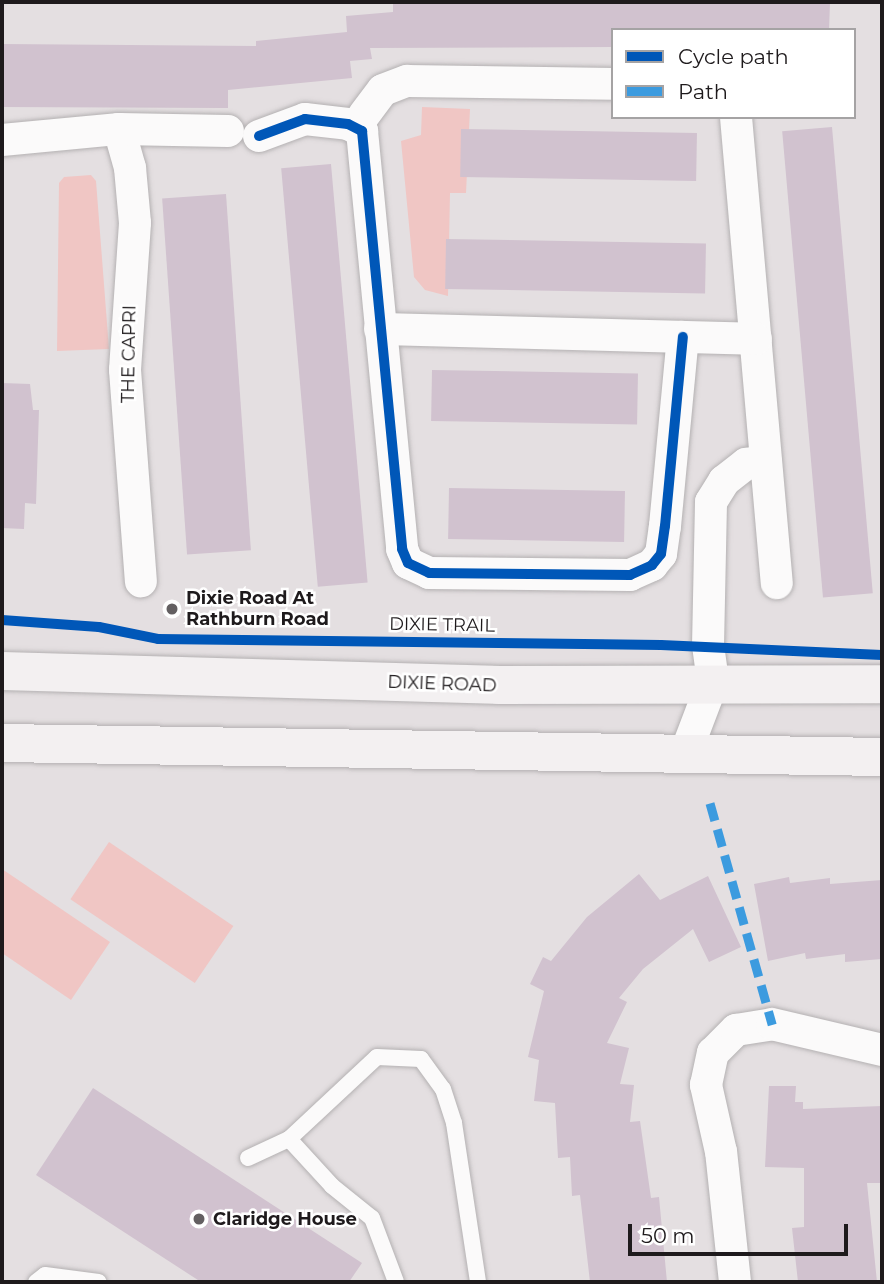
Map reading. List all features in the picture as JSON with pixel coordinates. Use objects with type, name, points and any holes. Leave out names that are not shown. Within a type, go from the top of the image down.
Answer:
[{"type":"main road","name":"DIXIE ROAD","points":[[2,671],[500,685],[710,664],[882,684]]},
{"type":"main road","points":[[2,743],[882,757]]},
{"type":"street","points":[[611,84],[407,82],[383,90],[363,123],[402,549],[408,563],[429,573],[630,575],[652,565],[661,554],[665,526],[683,337]]},
{"type":"street","points":[[259,135],[305,119],[363,123]]},
{"type":"street","points":[[736,119],[777,583]]},
{"type":"street","points":[[2,139],[119,129],[228,131]]},
{"type":"street","name":"THE CAPRI","points":[[119,129],[130,168],[135,223],[125,370],[141,581]]},
{"type":"street","points":[[380,329],[756,339]]},
{"type":"street","points":[[686,752],[710,664],[711,502],[724,481],[746,464],[766,461]]},
{"type":"street","points":[[735,1282],[721,1152],[706,1085],[713,1053],[736,1030],[772,1024],[882,1050]]},
{"type":"lane","points":[[248,1158],[289,1139],[377,1057],[421,1059],[443,1089],[454,1123],[478,1282]]},
{"type":"lane","points":[[289,1139],[332,1186],[372,1218],[396,1282]]},
{"type":"lane","points":[[36,1282],[45,1275],[99,1282]]},
{"type":"shaded area","points":[[422,107],[470,109],[466,193],[450,193],[448,296],[425,290],[414,277],[401,141],[421,135]]},
{"type":"shaded area","points":[[91,175],[96,181],[109,349],[57,351],[59,183],[64,177]]},
{"type":"shaded area","points":[[109,842],[233,926],[195,983],[70,899]]},
{"type":"shaded area","points":[[2,869],[110,942],[71,1000],[2,953]]},
{"type":"building","points":[[393,2],[830,3],[829,28],[611,28],[611,47],[370,48],[372,59],[350,61],[352,78],[228,90],[228,108],[2,107],[2,44],[256,46],[256,41],[347,32],[346,16],[393,12]]},
{"type":"building","points":[[832,127],[873,593],[823,598],[782,131]]},
{"type":"building","points":[[461,129],[697,133],[696,181],[460,177]]},
{"type":"building","points":[[331,164],[368,582],[318,587],[281,168]]},
{"type":"building","points":[[226,194],[251,550],[187,555],[162,198]]},
{"type":"building","points":[[446,239],[706,244],[705,294],[445,289]]},
{"type":"building","points":[[432,370],[638,374],[637,425],[431,421]]},
{"type":"building","points":[[2,383],[30,384],[33,410],[39,410],[36,504],[25,503],[24,529],[2,528]]},
{"type":"building","points":[[449,488],[625,491],[624,542],[448,539]]},
{"type":"building","points":[[639,874],[660,900],[708,876],[741,947],[709,962],[693,929],[643,969],[619,998],[627,1002],[607,1043],[629,1048],[620,1084],[634,1085],[630,1122],[640,1121],[651,1198],[659,1197],[667,1282],[590,1282],[580,1195],[572,1196],[570,1157],[558,1158],[555,1103],[534,1101],[539,1060],[528,1057],[544,991],[530,984],[543,957],[551,961],[587,917]]},
{"type":"building","points":[[789,877],[790,883],[830,878],[830,884],[882,880],[882,959],[845,962],[845,954],[806,959],[805,953],[768,961],[754,884]]},
{"type":"building","points":[[769,1086],[796,1086],[795,1102],[803,1102],[803,1109],[882,1106],[881,1183],[867,1183],[877,1282],[798,1282],[792,1228],[804,1227],[804,1168],[765,1167]]},
{"type":"building","name":"Claridge House","points":[[93,1088],[362,1263],[349,1282],[201,1282],[36,1175]]},
{"type":"marked path","points":[[710,803],[772,1024]]},
{"type":"cycle path","points":[[259,136],[305,119],[348,124],[362,131],[402,549],[408,563],[429,573],[630,575],[652,565],[661,554],[665,526],[683,337]]},
{"type":"cycle path","name":"DIXIE TRAIL","points":[[2,620],[99,627],[158,639],[661,645],[882,655]]},
{"type":"place","name":"Dixie Road At Rathburn Road","points":[[172,609]]},
{"type":"place","name":"Claridge House","points":[[199,1219]]}]
